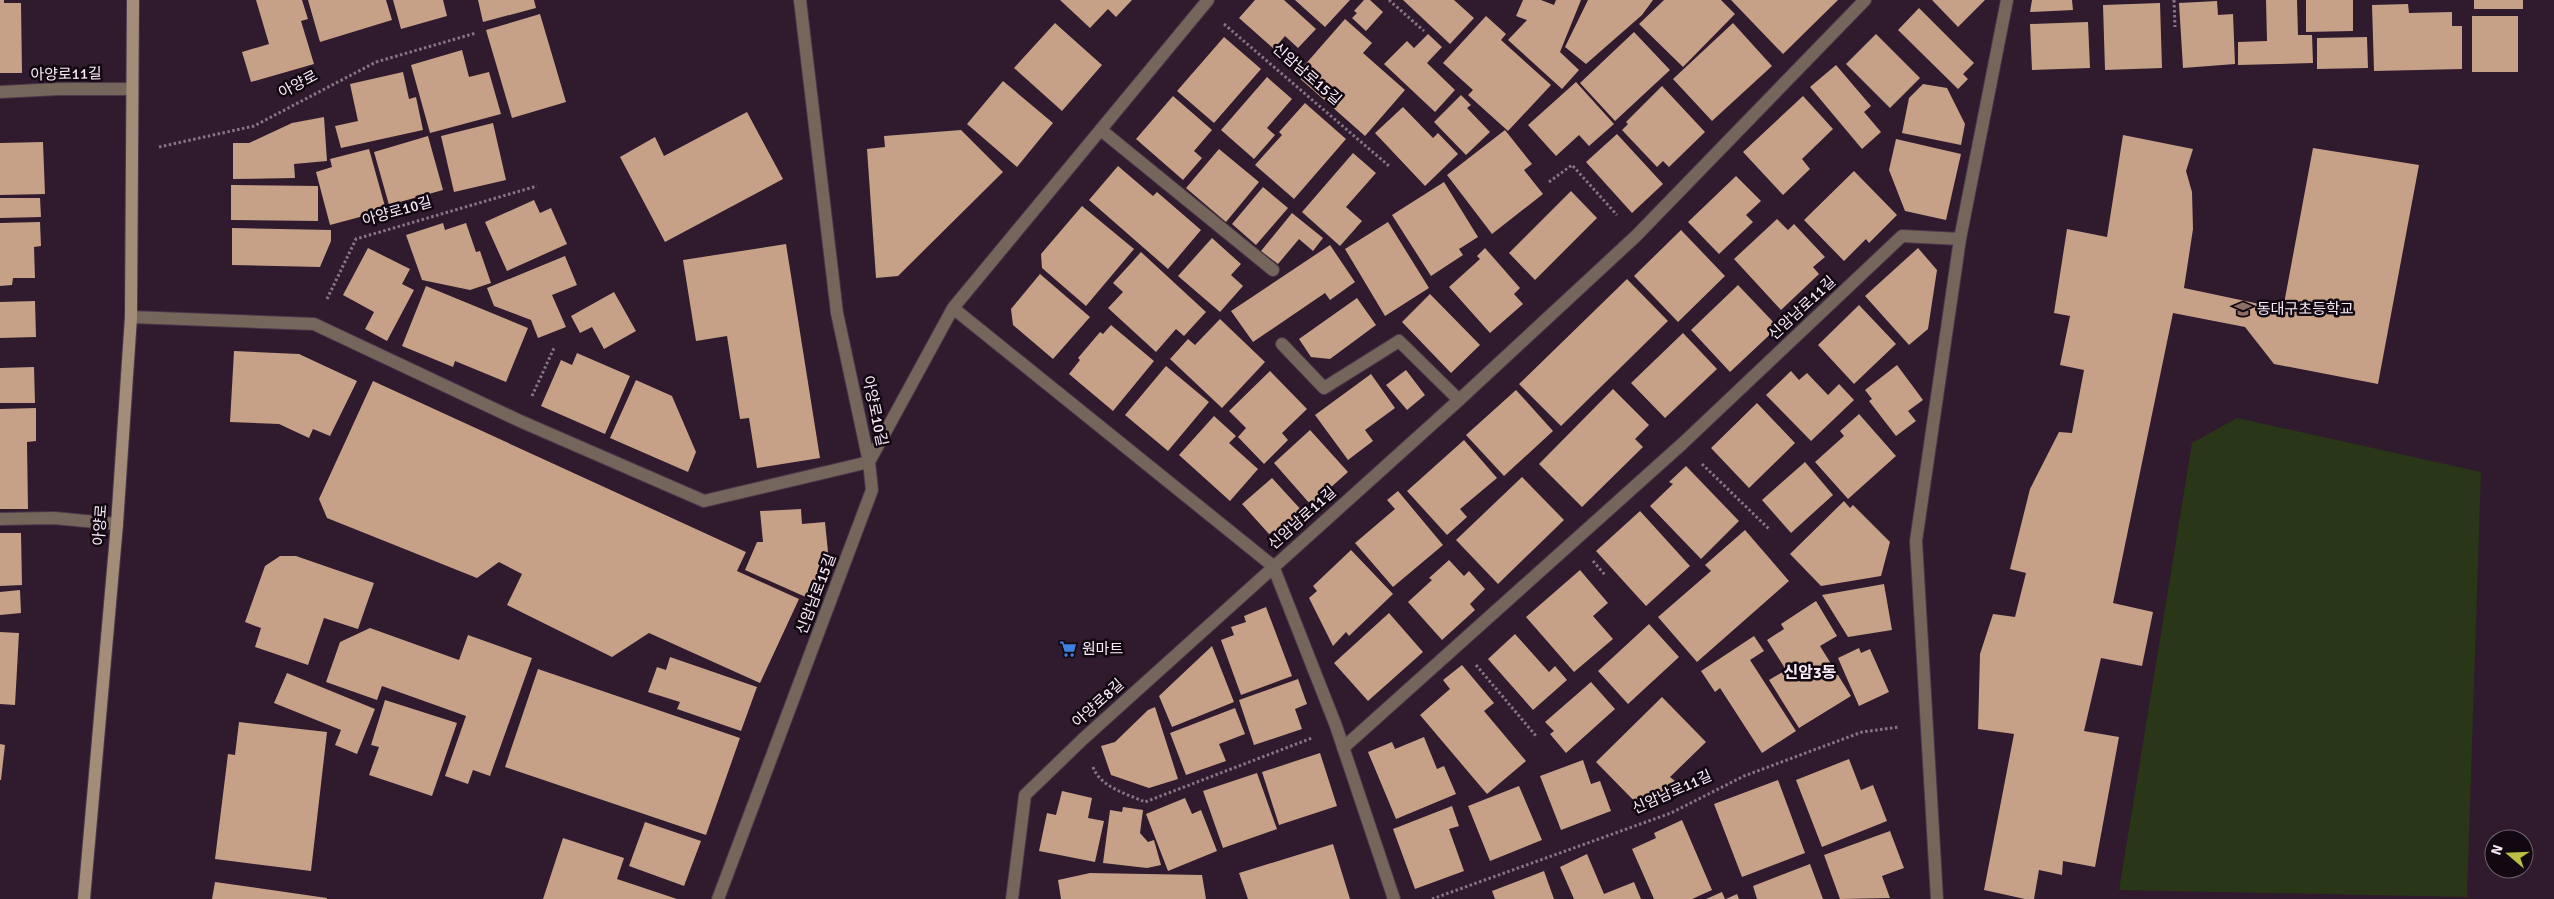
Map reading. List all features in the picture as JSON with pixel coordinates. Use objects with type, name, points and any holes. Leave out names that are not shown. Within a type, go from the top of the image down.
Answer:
[{"type":"main road","name":"아양로","points":[[84,899],[117,524],[130,317],[133,0]]},
{"type":"street","name":"아양로10길","points":[[130,317],[314,324],[520,421],[704,501],[870,462],[837,313],[800,0]]},
{"type":"street","name":"신암남로11길","points":[[1394,899],[1336,726],[1273,566],[1459,400],[1636,236],[1865,0]]},
{"type":"street","points":[[1938,899],[1916,541],[1960,239],[2007,0]]},
{"type":"street","points":[[870,462],[953,308],[1206,3]]},
{"type":"street","name":"아양로11길","points":[[0,92],[59,89],[132,90]]},
{"type":"street","points":[[1101,130],[1272,270]]},
{"type":"street","name":"신암남로11길","points":[[1343,748],[1682,444],[1902,236],[1960,239]]},
{"type":"street","points":[[953,308],[1273,566]]},
{"type":"street","points":[[1282,344],[1324,388],[1399,341],[1459,400]]},
{"type":"street","name":"신암남로15길","points":[[718,899],[872,490],[870,462]]},
{"type":"street","points":[[0,519],[54,518],[117,524]]},
{"type":"street","name":"아양로8길","points":[[1012,899],[1025,795],[1083,739],[1273,566]]},
{"type":"path","points":[[1389,0],[1424,31]]},
{"type":"path","points":[[2174,0],[2175,28]]},
{"type":"path","name":"신암남로15길","points":[[1206,3],[1389,166]]},
{"type":"path","name":"아양로","points":[[132,153],[254,126],[376,62],[476,33]]},
{"type":"path","points":[[1549,182],[1572,165],[1636,236]]},
{"type":"path","name":"아양로10길","points":[[314,324],[356,240],[537,186]]},
{"type":"path","points":[[520,421],[554,348]]},
{"type":"path","points":[[1682,444],[1769,529]]},
{"type":"path","points":[[1459,645],[1536,736]]},
{"type":"path","name":"신암남로11길","points":[[1432,899],[1672,813],[1744,776],[1862,732],[1927,723]]},
{"type":"path","points":[[1083,739],[1097,777],[1118,791],[1145,802],[1250,763],[1336,726]]},
{"type":"green space","points":[[2237,418],[2481,472],[2467,897],[2119,890],[2192,443]]},
{"type":"building","points":[[0,0],[4,0],[4,3],[21,3],[22,73],[0,73]]},
{"type":"building","points":[[256,0],[302,0],[308,19],[301,21],[314,64],[251,82],[242,52],[269,44]]},
{"type":"building","points":[[308,0],[386,0],[392,20],[320,42]]},
{"type":"building","points":[[393,0],[443,0],[447,16],[401,29]]},
{"type":"building","points":[[478,0],[534,0],[536,8],[483,22]]},
{"type":"building","points":[[1060,0],[1132,0],[1116,17],[1108,9],[1090,28]]},
{"type":"building","points":[[1255,0],[1284,0],[1316,29],[1298,48],[1285,36],[1274,49],[1239,18]]},
{"type":"building","points":[[1295,0],[1350,0],[1325,27]]},
{"type":"building","points":[[1364,0],[1370,0],[1383,12],[1366,31],[1352,18],[1357,13],[1354,11]]},
{"type":"building","points":[[1403,0],[1454,0],[1474,18],[1450,44]]},
{"type":"building","points":[[1523,0],[1541,0],[1554,5],[1556,0],[1581,0],[1560,52],[1579,70],[1562,89],[1508,40],[1527,20],[1516,16]]},
{"type":"building","points":[[1588,0],[1653,0],[1642,15],[1586,64],[1565,47]]},
{"type":"building","points":[[1664,0],[1721,0],[1735,14],[1683,67],[1639,24]]},
{"type":"building","points":[[1731,0],[1838,0],[1783,54]]},
{"type":"building","points":[[1932,0],[1985,0],[1958,27]]},
{"type":"building","points":[[2032,0],[2072,0],[2073,10],[2030,12]]},
{"type":"building","points":[[2266,0],[2297,0],[2298,35],[2312,35],[2313,63],[2238,65],[2238,42],[2267,41]]},
{"type":"building","points":[[2306,0],[2353,0],[2353,31],[2306,32]]},
{"type":"building","points":[[2474,0],[2523,0],[2523,9],[2474,9]]},
{"type":"building","points":[[2217,1],[2218,15],[2233,14],[2235,64],[2183,68],[2179,3]]},
{"type":"building","points":[[2160,3],[2162,68],[2105,70],[2103,5]]},
{"type":"building","points":[[2408,4],[2409,13],[2452,12],[2452,26],[2462,26],[2462,69],[2374,71],[2372,5]]},
{"type":"building","points":[[1919,8],[1974,63],[1963,74],[1968,79],[1958,89],[1898,30]]},
{"type":"building","points":[[540,14],[566,102],[512,118],[486,30]]},
{"type":"building","points":[[1486,16],[1506,34],[1501,40],[1551,85],[1508,131],[1468,95],[1473,90],[1443,63]]},
{"type":"building","points":[[2472,16],[2518,16],[2518,72],[2472,72]]},
{"type":"building","points":[[1345,19],[1372,43],[1363,53],[1405,90],[1365,136],[1296,75]]},
{"type":"building","points":[[2088,22],[2090,68],[2032,70],[2030,24]]},
{"type":"building","points":[[1055,23],[1102,65],[1062,111],[1014,68]]},
{"type":"building","points":[[1733,23],[1772,66],[1712,121],[1673,79]]},
{"type":"building","points":[[1634,32],[1670,70],[1615,121],[1580,83]]},
{"type":"building","points":[[1428,34],[1442,47],[1427,63],[1455,90],[1435,112],[1384,64],[1407,41],[1414,48]]},
{"type":"building","points":[[1876,34],[1920,78],[1890,108],[1846,64]]},
{"type":"building","points":[[1224,37],[1261,69],[1214,123],[1177,91]]},
{"type":"building","points":[[2367,37],[2368,68],[2317,69],[2317,38]]},
{"type":"building","points":[[462,50],[469,77],[489,72],[501,114],[430,133],[411,65]]},
{"type":"building","points":[[1836,65],[1871,106],[1864,112],[1881,132],[1862,149],[1810,87]]},
{"type":"building","points":[[403,72],[409,99],[416,97],[423,130],[341,148],[335,126],[358,121],[350,84]]},
{"type":"building","points":[[1267,77],[1292,99],[1267,128],[1275,135],[1254,159],[1221,130]]},
{"type":"building","points":[[1003,81],[1053,123],[1017,167],[967,124]]},
{"type":"building","points":[[1576,82],[1614,124],[1589,146],[1579,135],[1556,156],[1528,125]]},
{"type":"building","points":[[1923,84],[1947,88],[1965,124],[1961,145],[1902,133],[1909,98]]},
{"type":"building","points":[[1662,86],[1705,132],[1669,167],[1663,161],[1657,167],[1622,130],[1628,124],[1626,122]]},
{"type":"building","points":[[1461,95],[1471,105],[1467,108],[1490,132],[1466,155],[1434,122]]},
{"type":"building","points":[[1173,96],[1212,130],[1194,151],[1202,158],[1183,180],[1136,139]]},
{"type":"building","points":[[1803,96],[1833,129],[1802,159],[1810,169],[1783,195],[1743,152]]},
{"type":"building","points":[[1305,103],[1346,139],[1294,199],[1255,165],[1282,135],[1279,132]]},
{"type":"building","points":[[1403,107],[1433,138],[1438,133],[1458,154],[1425,186],[1375,133]]},
{"type":"building","points":[[747,112],[783,179],[665,242],[620,157],[655,137],[664,156]]},
{"type":"building","points":[[324,117],[327,161],[294,164],[295,178],[233,179],[233,143],[249,143],[292,123]]},
{"type":"building","points":[[493,123],[506,180],[454,192],[441,136]]},
{"type":"building","points":[[961,130],[1003,172],[898,276],[876,278],[867,149],[885,147],[884,136]]},
{"type":"building","points":[[1505,130],[1532,164],[1524,170],[1543,194],[1492,234],[1447,175]]},
{"type":"building","points":[[1617,134],[1663,184],[1632,213],[1586,162]]},
{"type":"building","points":[[2123,135],[2193,149],[2186,171],[2192,192],[2193,229],[2184,288],[2283,309],[2313,148],[2419,165],[2378,384],[2274,364],[2245,327],[2173,313],[2113,603],[2153,612],[2142,666],[2101,658],[2084,731],[2119,737],[2095,867],[2063,861],[2062,875],[2039,870],[2034,899],[2025,899],[1984,890],[2014,734],[1978,729],[1980,654],[1993,614],[2015,617],[2026,573],[2010,569],[2030,489],[2059,432],[2072,433],[2084,370],[2060,365],[2070,316],[2054,313],[2067,229],[2107,237]]},
{"type":"building","points":[[428,136],[443,190],[389,205],[374,152]]},
{"type":"building","points":[[1896,139],[1961,154],[1946,220],[1905,211],[1889,170]]},
{"type":"building","points":[[43,142],[45,194],[0,195],[0,143]]},
{"type":"building","points":[[369,149],[386,210],[330,225],[316,172],[332,167],[330,159]]},
{"type":"building","points":[[1219,149],[1259,182],[1226,222],[1186,188]]},
{"type":"building","points":[[1353,153],[1376,173],[1346,207],[1362,221],[1340,246],[1302,212]]},
{"type":"building","points":[[1118,166],[1153,196],[1157,192],[1201,230],[1168,269],[1089,200]]},
{"type":"building","points":[[1854,171],[1897,215],[1869,243],[1866,239],[1844,261],[1804,220]]},
{"type":"building","points":[[1736,176],[1761,201],[1746,215],[1753,222],[1719,254],[1688,222]]},
{"type":"building","points":[[1444,182],[1478,237],[1459,249],[1463,255],[1431,276],[1392,215]]},
{"type":"building","points":[[231,185],[318,186],[318,221],[231,220]]},
{"type":"building","points":[[1263,187],[1288,208],[1256,245],[1232,224]]},
{"type":"building","points":[[1571,191],[1597,218],[1535,280],[1509,253]]},
{"type":"building","points":[[0,198],[40,198],[41,217],[0,218]]},
{"type":"building","points":[[534,200],[540,213],[551,208],[567,244],[507,271],[485,222]]},
{"type":"building","points":[[1082,206],[1134,249],[1086,306],[1042,268],[1041,254]]},
{"type":"building","points":[[1292,213],[1323,238],[1313,251],[1299,239],[1278,264],[1261,251]]},
{"type":"building","points":[[1777,219],[1788,230],[1794,224],[1825,257],[1813,267],[1819,274],[1781,310],[1734,259]]},
{"type":"building","points":[[40,222],[41,246],[34,247],[35,278],[13,278],[12,285],[0,286],[0,223]]},
{"type":"building","points":[[1388,222],[1429,288],[1385,316],[1345,249]]},
{"type":"building","points":[[443,223],[445,230],[466,223],[476,252],[480,251],[491,283],[470,290],[422,280],[406,235]]},
{"type":"building","points":[[232,228],[331,230],[331,241],[320,267],[232,265]]},
{"type":"building","points":[[1681,230],[1725,276],[1678,322],[1634,276]]},
{"type":"building","points":[[1212,238],[1241,264],[1231,275],[1243,286],[1220,312],[1178,276]]},
{"type":"building","points":[[786,244],[820,458],[757,468],[749,418],[740,419],[727,336],[696,341],[683,260]]},
{"type":"building","points":[[1330,245],[1355,282],[1330,300],[1325,293],[1253,342],[1231,311]]},
{"type":"building","points":[[368,248],[410,269],[402,284],[414,290],[387,341],[365,329],[374,312],[343,295]]},
{"type":"building","points":[[1485,248],[1520,288],[1514,294],[1523,304],[1490,333],[1449,287],[1480,259],[1477,256]]},
{"type":"building","points":[[1918,248],[1937,270],[1928,329],[1909,345],[1865,296]]},
{"type":"building","points":[[1141,252],[1206,312],[1184,336],[1176,329],[1156,352],[1108,308],[1123,292],[1113,283]]},
{"type":"building","points":[[565,256],[577,285],[552,295],[566,327],[538,338],[531,320],[494,306],[487,288]]},
{"type":"building","points":[[1040,274],[1090,317],[1053,359],[1013,325],[1011,309]]},
{"type":"building","points":[[1627,279],[1668,321],[1561,426],[1519,384]]},
{"type":"building","points":[[1738,285],[1778,327],[1730,372],[1691,330]]},
{"type":"building","points":[[426,286],[528,328],[506,382],[455,361],[453,367],[402,346]]},
{"type":"building","points":[[614,292],[636,331],[604,349],[592,327],[580,333],[571,316]]},
{"type":"building","points":[[1430,294],[1480,345],[1451,373],[1402,322]]},
{"type":"building","points":[[1357,298],[1376,325],[1330,359],[1311,357],[1299,339]]},
{"type":"building","points":[[35,301],[36,337],[0,338],[0,302]]},
{"type":"building","points":[[1859,305],[1896,344],[1854,384],[1818,345]]},
{"type":"building","points":[[1220,319],[1265,362],[1222,408],[1170,359],[1188,339],[1195,345]]},
{"type":"building","points":[[1111,325],[1154,361],[1113,411],[1069,374],[1080,360],[1078,358],[1100,332],[1103,334]]},
{"type":"building","points":[[1683,333],[1717,369],[1665,418],[1631,383]]},
{"type":"building","points":[[234,351],[299,354],[357,381],[330,436],[313,429],[309,438],[279,424],[230,422]]},
{"type":"building","points":[[577,353],[630,376],[605,434],[541,406],[561,360],[572,365]]},
{"type":"building","points":[[1897,365],[1923,400],[1908,411],[1916,421],[1896,436],[1869,401],[1872,399],[1865,390]]},
{"type":"building","points":[[1166,366],[1209,402],[1168,451],[1125,415]]},
{"type":"building","points":[[34,367],[35,403],[0,403],[0,368]]},
{"type":"building","points":[[1406,370],[1425,395],[1407,410],[1386,385]]},
{"type":"building","points":[[1270,371],[1307,409],[1282,433],[1288,440],[1264,464],[1238,437],[1246,428],[1229,411]]},
{"type":"building","points":[[1791,371],[1799,380],[1807,373],[1828,395],[1839,384],[1854,400],[1811,441],[1766,395]]},
{"type":"building","points":[[1371,374],[1395,408],[1365,430],[1373,441],[1348,460],[1315,415]]},
{"type":"building","points":[[636,380],[672,396],[696,452],[688,472],[610,438]]},
{"type":"building","points":[[373,381],[746,552],[737,571],[799,599],[760,683],[649,633],[612,657],[507,605],[522,574],[499,562],[477,578],[327,518],[319,499]]},
{"type":"building","points":[[1613,389],[1649,425],[1635,439],[1643,447],[1582,507],[1539,464]]},
{"type":"building","points":[[1516,390],[1553,431],[1504,476],[1466,435]]},
{"type":"building","points":[[1757,403],[1795,443],[1749,488],[1711,448]]},
{"type":"building","points":[[36,408],[36,441],[27,442],[28,509],[0,509],[0,409]]},
{"type":"building","points":[[1859,414],[1896,456],[1848,499],[1815,462],[1844,436],[1840,431]]},
{"type":"building","points":[[1214,416],[1236,436],[1229,443],[1258,469],[1230,501],[1179,455]]},
{"type":"building","points":[[1310,430],[1348,472],[1311,505],[1274,463]]},
{"type":"building","points":[[1464,440],[1497,478],[1460,509],[1467,517],[1447,535],[1407,491]]},
{"type":"building","points":[[1805,462],[1833,495],[1791,533],[1762,500]]},
{"type":"building","points":[[1686,466],[1739,521],[1701,559],[1650,506],[1673,484],[1669,482]]},
{"type":"building","points":[[1522,477],[1564,520],[1498,584],[1456,540]]},
{"type":"building","points":[[1272,478],[1304,513],[1289,526],[1269,534],[1242,504]]},
{"type":"building","points":[[1398,491],[1443,545],[1393,587],[1355,543],[1395,509],[1387,500]]},
{"type":"building","points":[[1844,501],[1850,508],[1853,505],[1890,542],[1881,576],[1821,586],[1790,554]]},
{"type":"building","points":[[801,509],[802,524],[825,522],[828,552],[808,598],[745,570],[757,542],[763,542],[760,511]]},
{"type":"building","points":[[1640,511],[1690,566],[1646,606],[1596,551]]},
{"type":"building","points":[[1745,530],[1789,581],[1697,662],[1658,617],[1711,571],[1705,565]]},
{"type":"building","points":[[0,533],[21,533],[22,585],[0,586]]},
{"type":"building","points":[[1351,550],[1393,594],[1349,636],[1346,632],[1333,646],[1309,598],[1317,591],[1313,586]]},
{"type":"building","points":[[280,556],[296,556],[374,583],[358,629],[324,618],[308,665],[255,647],[261,628],[245,622],[265,566]]},
{"type":"building","points":[[1449,560],[1464,576],[1469,571],[1485,589],[1470,604],[1475,610],[1442,640],[1408,602],[1432,580],[1429,578]]},
{"type":"building","points":[[1580,570],[1608,603],[1593,616],[1613,639],[1574,672],[1526,617]]},
{"type":"building","points":[[1884,584],[1892,630],[1848,637],[1822,595]]},
{"type":"building","points":[[20,590],[21,613],[0,615],[0,592]]},
{"type":"building","points":[[1816,601],[1837,636],[1820,646],[1851,696],[1799,728],[1769,680],[1786,670],[1767,640],[1784,629],[1781,624]]},
{"type":"building","points":[[1266,607],[1292,676],[1241,695],[1221,640],[1234,635],[1231,627],[1246,622],[1244,616]]},
{"type":"building","points":[[1389,613],[1423,652],[1368,701],[1334,663]]},
{"type":"building","points":[[1649,624],[1679,657],[1628,704],[1598,671]]},
{"type":"building","points":[[370,628],[459,660],[468,635],[532,658],[490,776],[473,770],[468,784],[445,776],[466,716],[382,686],[377,700],[326,682],[340,642]]},
{"type":"building","points":[[0,632],[19,633],[15,705],[0,704]]},
{"type":"building","points":[[1515,634],[1549,672],[1555,666],[1567,680],[1533,710],[1488,659]]},
{"type":"building","points":[[1754,636],[1764,651],[1750,660],[1796,731],[1762,753],[1720,688],[1715,692],[1701,671]]},
{"type":"building","points":[[1212,646],[1234,702],[1172,727],[1159,696]]},
{"type":"building","points":[[1859,648],[1861,653],[1870,649],[1889,692],[1859,706],[1838,658]]},
{"type":"building","points":[[670,657],[757,687],[741,731],[677,709],[680,702],[648,692],[657,667],[666,670]]},
{"type":"building","points":[[1462,665],[1494,703],[1484,711],[1526,761],[1487,794],[1420,715],[1450,689],[1443,680]]},
{"type":"building","points":[[538,669],[740,738],[706,835],[505,767]]},
{"type":"building","points":[[287,673],[375,709],[357,754],[335,745],[341,730],[274,703]]},
{"type":"building","points":[[1298,679],[1307,704],[1295,709],[1302,729],[1254,745],[1239,700]]},
{"type":"building","points":[[1591,682],[1615,709],[1566,753],[1550,734],[1554,731],[1545,722]]},
{"type":"building","points":[[1662,697],[1706,742],[1670,777],[1675,781],[1644,811],[1596,762]]},
{"type":"building","points":[[385,700],[457,723],[432,796],[369,775],[379,747],[371,745]]},
{"type":"building","points":[[1155,707],[1178,779],[1149,788],[1111,775],[1101,746],[1115,742],[1148,710]]},
{"type":"building","points":[[1235,708],[1245,734],[1219,744],[1226,761],[1186,775],[1170,733]]},
{"type":"building","points":[[239,722],[327,732],[311,871],[215,859],[228,754],[235,755]]},
{"type":"building","points":[[1424,737],[1437,769],[1444,766],[1456,794],[1396,819],[1368,752],[1392,742],[1395,749]]},
{"type":"building","points":[[0,744],[5,745],[1,780],[0,780]]},
{"type":"building","points":[[1320,753],[1337,806],[1279,825],[1262,772]]},
{"type":"building","points":[[1849,759],[1861,790],[1873,785],[1887,821],[1822,847],[1796,780]]},
{"type":"building","points":[[1583,760],[1591,784],[1600,781],[1611,811],[1561,830],[1540,776]]},
{"type":"building","points":[[1257,773],[1277,829],[1223,848],[1203,791]]},
{"type":"building","points":[[1778,780],[1805,853],[1742,877],[1714,804]]},
{"type":"building","points":[[1519,786],[1542,840],[1490,861],[1468,806]]},
{"type":"building","points":[[1062,791],[1092,798],[1088,818],[1104,821],[1095,862],[1039,851],[1047,813],[1056,815]]},
{"type":"building","points":[[1185,798],[1192,814],[1201,810],[1217,851],[1168,871],[1146,814]]},
{"type":"building","points":[[1452,806],[1459,826],[1449,829],[1464,871],[1415,889],[1393,829]]},
{"type":"building","points":[[1123,807],[1143,810],[1140,833],[1148,842],[1154,840],[1161,865],[1147,868],[1103,863],[1110,810],[1122,812]]},
{"type":"building","points":[[1682,820],[1712,890],[1692,899],[1654,899],[1632,849],[1656,838],[1654,833]]},
{"type":"building","points":[[645,822],[701,841],[684,886],[629,866]]},
{"type":"building","points":[[1890,831],[1904,868],[1882,876],[1890,898],[1840,899],[1824,855]]},
{"type":"building","points":[[563,838],[624,858],[617,879],[677,899],[543,899]]},
{"type":"building","points":[[1333,844],[1350,899],[1248,899],[1239,873]]},
{"type":"building","points":[[1587,854],[1604,894],[1634,882],[1641,899],[1574,899],[1560,867]]},
{"type":"building","points":[[1810,864],[1823,899],[1757,899],[1753,886]]},
{"type":"building","points":[[1544,871],[1554,899],[1495,899],[1492,891]]},
{"type":"building","points":[[1090,873],[1202,875],[1206,899],[1061,899],[1058,880]]},
{"type":"building","points":[[215,882],[327,898],[327,899],[212,899]]},
{"type":"building","points":[[1722,892],[1725,899],[1706,899]]},
{"type":"building","points":[[1737,894],[1739,899],[1726,899]]},
{"type":"place","name":"동대구초등학교","points":[[2243,309]]},
{"type":"place","name":"원마트","points":[[1068,649]]},
{"type":"district","name":"신암3동","points":[[1810,673]]}]
